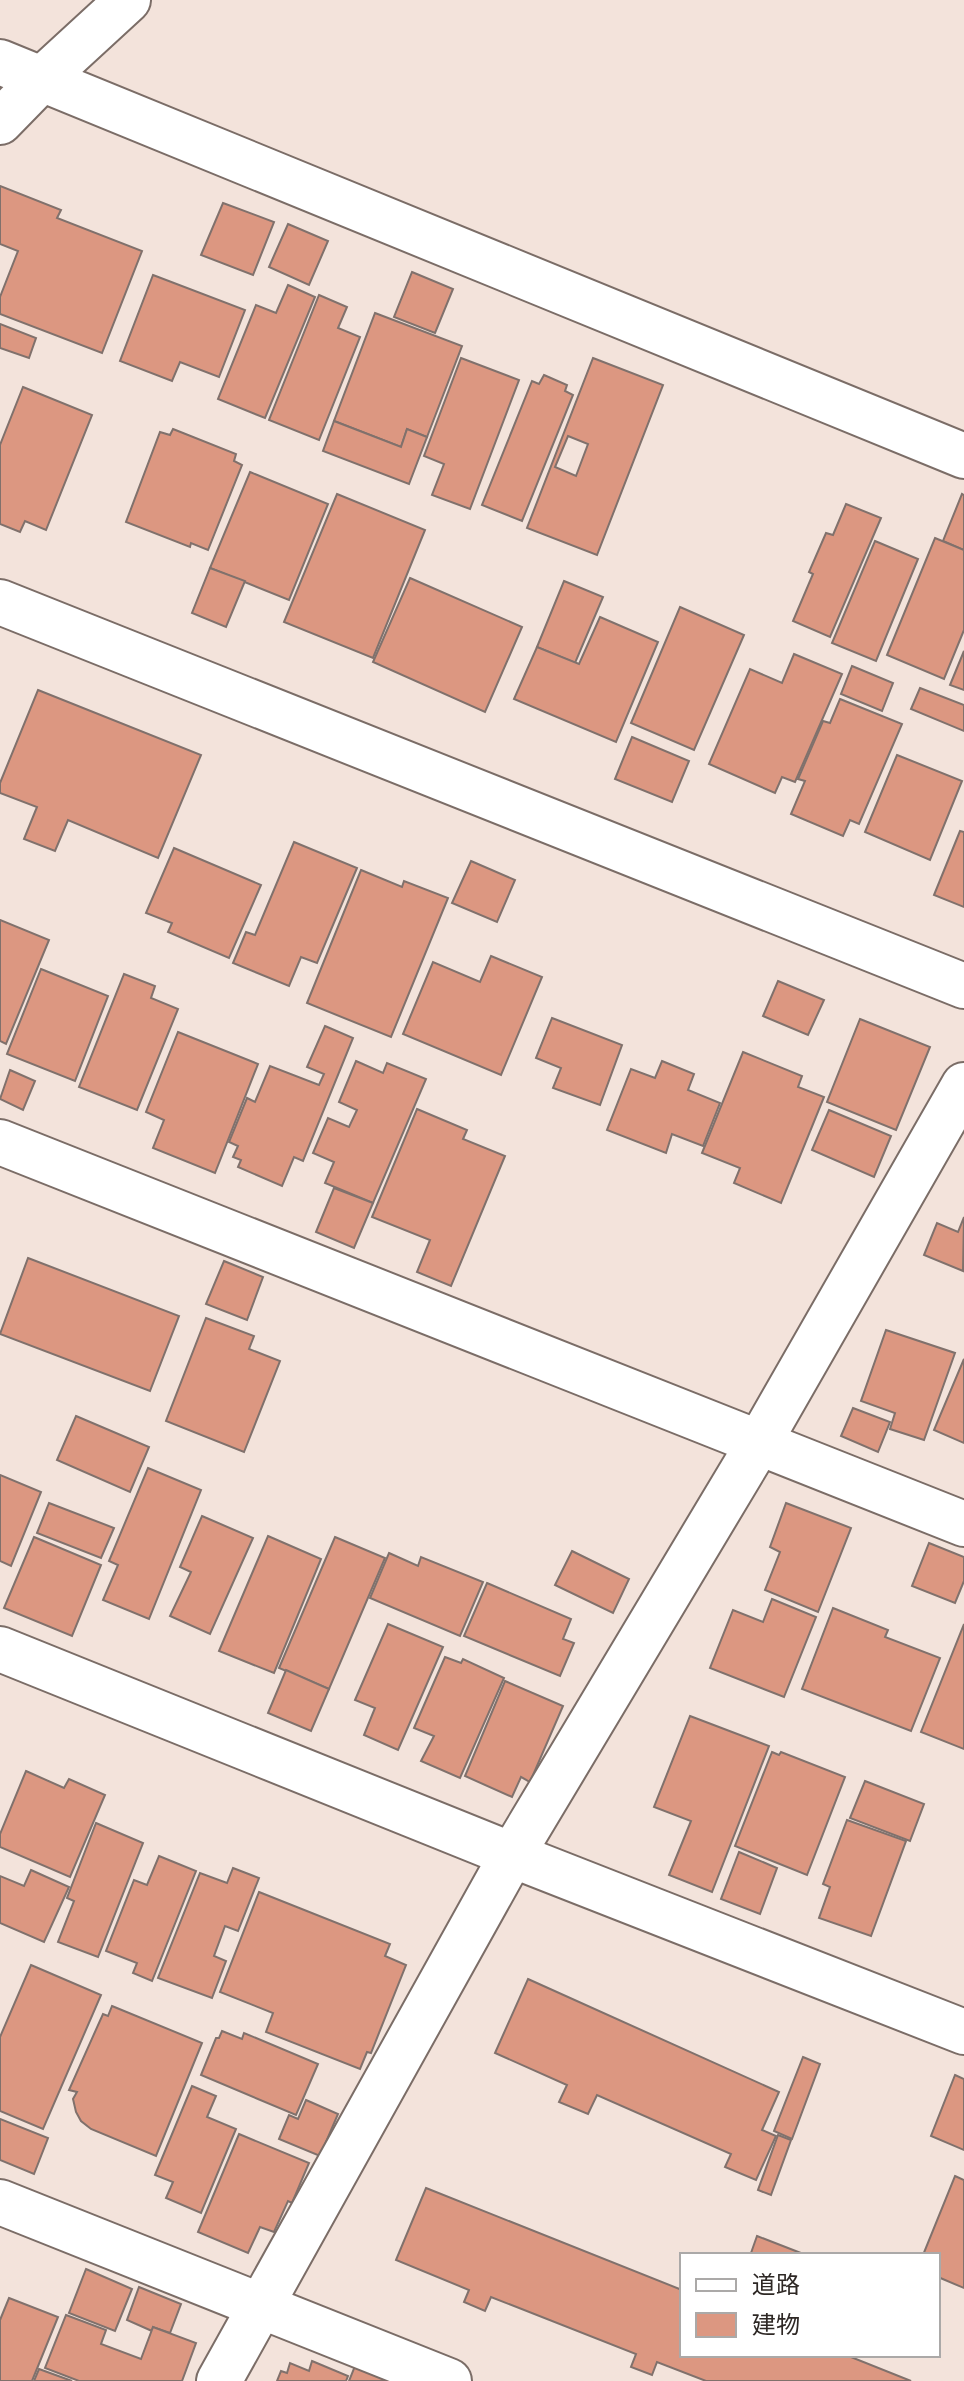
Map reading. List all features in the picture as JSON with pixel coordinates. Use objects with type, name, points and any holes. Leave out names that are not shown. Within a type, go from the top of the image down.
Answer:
[{"type":"street","points":[[0,122],[128,0]]},
{"type":"street","points":[[0,62],[964,456]]},
{"type":"street","points":[[0,602],[964,986]]},
{"type":"street","points":[[219,2381],[512,1855],[760,1441],[964,1085]]},
{"type":"street","points":[[0,1142],[964,1524]]},
{"type":"street","points":[[0,1649],[964,2032]]},
{"type":"street","points":[[0,2202],[449,2381]]},
{"type":"building","points":[[0,186],[61,210],[57,218],[142,251],[102,353],[0,314],[0,297],[18,251],[0,244]]},
{"type":"building","points":[[223,203],[274,222],[253,275],[201,255]]},
{"type":"building","points":[[288,224],[328,241],[309,285],[269,267]]},
{"type":"building","points":[[412,272],[453,289],[435,333],[394,317]]},
{"type":"building","points":[[153,275],[245,310],[219,377],[180,362],[172,381],[120,361]]},
{"type":"building","points":[[288,285],[315,297],[265,418],[218,399],[256,305],[276,313]]},
{"type":"building","points":[[319,295],[347,307],[338,328],[360,337],[319,440],[269,420]]},
{"type":"building","points":[[375,313],[462,346],[427,437],[407,429],[401,447],[334,421]]},
{"type":"building","points":[[0,324],[36,338],[29,358],[0,348]]},
{"type":"building","points":[[461,358],[519,380],[470,509],[432,495],[444,464],[424,456]]},
{"type":"building","points":[[593,358],[663,385],[597,555],[527,528]],"holes":[[[568,436],[588,444],[576,476],[555,467]]]},
{"type":"building","points":[[544,375],[567,385],[565,391],[573,395],[522,521],[482,505],[532,381],[539,384]]},
{"type":"building","points":[[23,387],[92,415],[46,530],[25,521],[20,532],[0,524],[0,445]]},
{"type":"building","points":[[334,421],[401,447],[407,429],[427,437],[409,484],[323,451]]},
{"type":"building","points":[[173,429],[236,454],[234,461],[242,465],[208,550],[191,543],[190,547],[126,522],[160,432],[170,435]]},
{"type":"building","points":[[250,472],[328,504],[289,600],[210,568]]},
{"type":"building","points":[[337,494],[425,530],[373,658],[284,622]]},
{"type":"building","points":[[964,495],[964,550],[943,541]]},
{"type":"building","points":[[846,504],[881,518],[830,637],[793,621],[826,533],[833,535]]},
{"type":"building","points":[[935,538],[964,550],[964,630],[944,679],[887,655]]},
{"type":"building","points":[[875,541],[918,559],[876,661],[832,643]]},
{"type":"building","points":[[210,568],[245,581],[226,627],[192,613]]},
{"type":"building","points":[[410,578],[522,627],[485,712],[373,662]]},
{"type":"building","points":[[564,581],[603,597],[575,663],[537,647]]},
{"type":"building","points":[[680,607],[744,635],[694,750],[631,723]]},
{"type":"building","points":[[600,617],[658,642],[616,742],[514,699],[537,647],[579,664]]},
{"type":"building","points":[[964,651],[964,690],[950,685]]},
{"type":"building","points":[[794,654],[842,674],[795,782],[782,777],[775,793],[709,764],[750,669],[782,683]]},
{"type":"building","points":[[852,666],[893,683],[882,711],[841,694]]},
{"type":"building","points":[[920,688],[964,705],[964,731],[911,709]]},
{"type":"building","points":[[38,690],[201,755],[158,858],[68,820],[55,851],[24,839],[37,807],[0,793],[0,783]]},
{"type":"building","points":[[840,699],[902,724],[859,824],[850,820],[843,836],[791,814],[805,781],[798,779],[823,721],[830,723]]},
{"type":"building","points":[[632,737],[689,761],[672,802],[615,779]]},
{"type":"building","points":[[897,755],[962,781],[930,860],[865,832]]},
{"type":"building","points":[[960,831],[964,832],[964,907],[934,895]]},
{"type":"building","points":[[294,842],[357,868],[317,963],[301,957],[289,986],[233,963],[246,932],[255,935]]},
{"type":"building","points":[[174,848],[261,885],[229,958],[168,932],[172,923],[146,913]]},
{"type":"building","points":[[471,861],[515,880],[497,922],[452,903]]},
{"type":"building","points":[[361,870],[402,887],[404,881],[448,898],[391,1037],[307,1003]]},
{"type":"building","points":[[0,920],[49,940],[6,1044],[0,1041]]},
{"type":"building","points":[[491,956],[542,977],[501,1075],[403,1034],[433,962],[480,982]]},
{"type":"building","points":[[41,969],[108,996],[75,1081],[7,1054]]},
{"type":"building","points":[[124,974],[155,986],[151,998],[178,1009],[137,1110],[79,1087]]},
{"type":"building","points":[[778,981],[824,1000],[808,1035],[763,1016]]},
{"type":"building","points":[[552,1018],[622,1045],[600,1105],[553,1088],[561,1068],[536,1058]]},
{"type":"building","points":[[860,1019],[930,1047],[896,1130],[827,1102]]},
{"type":"building","points":[[325,1026],[353,1038],[303,1161],[294,1157],[282,1186],[238,1167],[241,1160],[233,1157],[238,1146],[229,1142],[247,1098],[255,1102],[270,1066],[319,1085],[324,1074],[307,1067]]},
{"type":"building","points":[[178,1032],[258,1064],[215,1173],[153,1148],[164,1120],[146,1112]]},
{"type":"building","points":[[743,1052],[802,1076],[798,1087],[824,1097],[781,1203],[734,1183],[740,1168],[702,1153]]},
{"type":"building","points":[[356,1061],[383,1073],[387,1063],[426,1079],[373,1203],[325,1183],[334,1162],[313,1153],[328,1118],[349,1127],[357,1110],[339,1102]]},
{"type":"building","points":[[662,1061],[694,1074],[688,1090],[720,1103],[703,1146],[672,1134],[666,1153],[607,1130],[631,1069],[655,1078]]},
{"type":"building","points":[[10,1070],[35,1081],[23,1110],[0,1099]]},
{"type":"building","points":[[417,1109],[467,1130],[463,1139],[505,1156],[451,1286],[417,1272],[430,1240],[372,1217]]},
{"type":"building","points":[[829,1110],[891,1136],[874,1177],[812,1150]]},
{"type":"building","points":[[334,1188],[373,1203],[354,1248],[316,1232]]},
{"type":"building","points":[[964,1217],[963,1271],[924,1255],[937,1223],[958,1232]]},
{"type":"building","points":[[28,1258],[179,1316],[150,1391],[0,1334]]},
{"type":"building","points":[[224,1261],[263,1277],[247,1320],[206,1304]]},
{"type":"building","points":[[206,1318],[254,1336],[249,1349],[280,1361],[244,1452],[166,1421]]},
{"type":"building","points":[[886,1330],[955,1353],[924,1440],[890,1429],[895,1413],[861,1401]]},
{"type":"building","points":[[964,1359],[964,1443],[934,1430]]},
{"type":"building","points":[[853,1408],[890,1422],[878,1452],[841,1436]]},
{"type":"building","points":[[76,1416],[149,1447],[130,1492],[57,1460]]},
{"type":"building","points":[[148,1468],[201,1490],[149,1619],[103,1600],[118,1565],[109,1561]]},
{"type":"building","points":[[0,1475],[41,1492],[11,1566],[0,1561]]},
{"type":"building","points":[[49,1503],[114,1528],[101,1558],[37,1533]]},
{"type":"building","points":[[786,1503],[851,1528],[818,1612],[765,1590],[780,1552],[770,1547]]},
{"type":"building","points":[[202,1516],[253,1538],[210,1634],[170,1616],[191,1572],[180,1567]]},
{"type":"building","points":[[268,1536],[321,1559],[274,1673],[219,1651]]},
{"type":"building","points":[[34,1537],[101,1565],[72,1636],[4,1608]]},
{"type":"building","points":[[335,1537],[385,1558],[329,1689],[279,1668]]},
{"type":"building","points":[[929,1543],[964,1557],[964,1581],[955,1603],[912,1586]]},
{"type":"building","points":[[572,1551],[629,1579],[613,1613],[555,1585]]},
{"type":"building","points":[[389,1553],[418,1566],[421,1557],[483,1582],[460,1636],[370,1598]]},
{"type":"building","points":[[487,1583],[571,1619],[563,1639],[574,1643],[560,1676],[464,1636]]},
{"type":"building","points":[[772,1599],[816,1617],[784,1697],[710,1668],[733,1610],[763,1622]]},
{"type":"building","points":[[833,1608],[888,1630],[885,1637],[940,1658],[911,1731],[802,1689]]},
{"type":"building","points":[[388,1624],[443,1647],[398,1750],[364,1735],[375,1708],[355,1700]]},
{"type":"building","points":[[964,1624],[964,1749],[921,1732]]},
{"type":"building","points":[[445,1657],[461,1663],[463,1659],[504,1678],[460,1778],[421,1761],[434,1736],[414,1728]]},
{"type":"building","points":[[286,1670],[329,1689],[311,1731],[268,1713]]},
{"type":"building","points":[[505,1681],[563,1706],[530,1782],[521,1777],[512,1797],[465,1776]]},
{"type":"building","points":[[690,1716],[769,1746],[712,1892],[669,1875],[691,1821],[654,1807]]},
{"type":"building","points":[[772,1752],[779,1755],[781,1752],[845,1777],[807,1875],[735,1846]]},
{"type":"building","points":[[26,1771],[64,1788],[69,1779],[105,1795],[70,1877],[0,1847],[0,1834]]},
{"type":"building","points":[[865,1781],[924,1804],[910,1841],[850,1818]]},
{"type":"building","points":[[847,1820],[906,1841],[871,1936],[819,1918],[830,1887],[823,1884]]},
{"type":"building","points":[[96,1823],[143,1843],[98,1957],[58,1942],[74,1901],[67,1898]]},
{"type":"building","points":[[739,1852],[777,1868],[760,1914],[721,1899]]},
{"type":"building","points":[[159,1856],[196,1871],[152,1981],[133,1973],[137,1963],[106,1951],[134,1880],[147,1885]]},
{"type":"building","points":[[233,1868],[259,1878],[238,1931],[225,1926],[214,1956],[226,1961],[212,1998],[158,1978],[200,1873],[227,1883]]},
{"type":"building","points":[[31,1870],[69,1887],[44,1942],[0,1923],[0,1876],[24,1886]]},
{"type":"building","points":[[259,1892],[390,1944],[385,1956],[406,1965],[371,2053],[367,2052],[360,2069],[266,2032],[273,2013],[220,1992]]},
{"type":"building","points":[[31,1965],[101,1995],[43,2129],[0,2111],[0,2037]]},
{"type":"building","points":[[528,1979],[779,2092],[762,2130],[776,2136],[756,2180],[725,2167],[731,2154],[597,2095],[588,2114],[559,2102],[567,2085],[495,2053]]},
{"type":"building","points":[[112,2006],[202,2043],[156,2156],[91,2129],[76,2112],[73,2099],[77,2092],[69,2090],[103,2014],[108,2016]]},
{"type":"building","points":[[222,2031],[242,2039],[244,2033],[318,2064],[296,2115],[201,2075]]},
{"type":"building","points":[[803,2057],[820,2064],[792,2139],[774,2131]]},
{"type":"building","points":[[955,2075],[964,2079],[964,2150],[931,2136]]},
{"type":"building","points":[[192,2086],[216,2096],[207,2117],[236,2129],[201,2213],[166,2198],[173,2182],[155,2175]]},
{"type":"building","points":[[306,2100],[338,2114],[320,2156],[279,2139],[289,2115],[298,2119]]},
{"type":"building","points":[[0,2119],[48,2138],[34,2174],[0,2160]]},
{"type":"building","points":[[239,2134],[309,2163],[292,2203],[288,2201],[274,2232],[260,2227],[248,2253],[198,2232]]},
{"type":"building","points":[[778,2135],[791,2140],[771,2195],[758,2190]]},
{"type":"building","points":[[955,2176],[964,2180],[964,2288],[940,2278],[940,2253],[924,2253]]},
{"type":"building","points":[[426,2188],[680,2289],[680,2357],[851,2357],[911,2381],[706,2381],[657,2362],[652,2375],[631,2367],[636,2354],[491,2297],[485,2311],[464,2302],[469,2290],[396,2260]]},
{"type":"building","points":[[757,2236],[801,2253],[751,2253]]},
{"type":"building","points":[[86,2269],[132,2289],[115,2331],[69,2313]]},
{"type":"building","points":[[139,2287],[181,2304],[170,2333],[153,2327],[152,2331],[127,2320]]},
{"type":"building","points":[[9,2298],[58,2317],[32,2381],[0,2381],[0,2320]]},
{"type":"building","points":[[66,2315],[106,2330],[101,2344],[141,2359],[153,2327],[196,2343],[182,2381],[79,2381],[45,2368]]},
{"type":"building","points":[[312,2361],[348,2376],[346,2381],[277,2381],[281,2371],[287,2373],[290,2363],[309,2371]]},
{"type":"building","points":[[355,2366],[393,2381],[349,2381]]},
{"type":"building","points":[[39,2369],[72,2381],[34,2381]]}]
